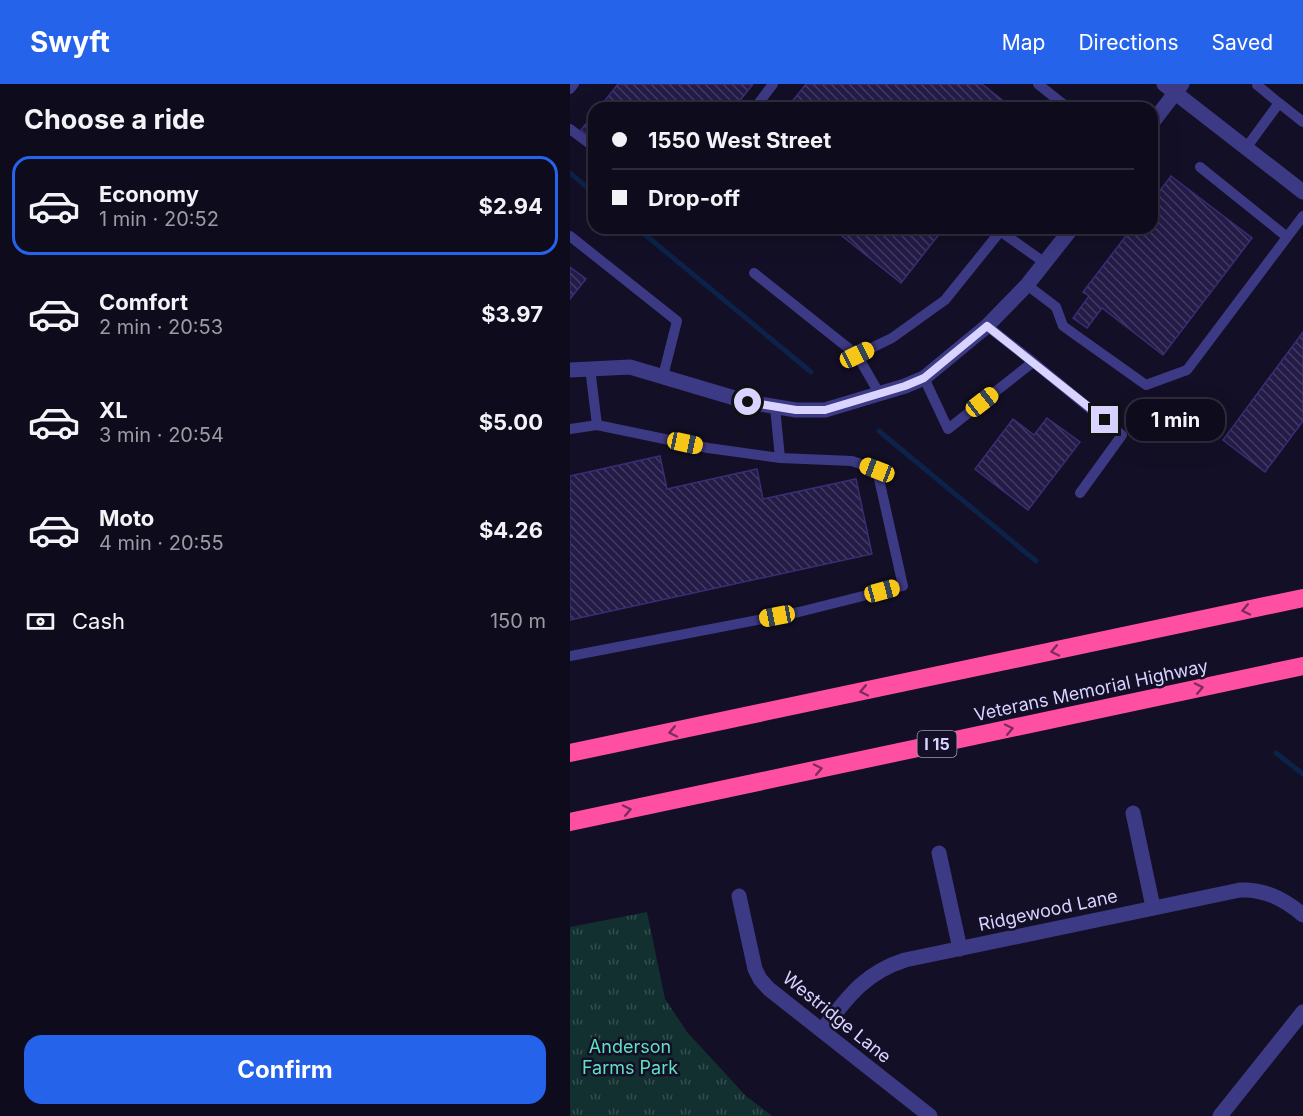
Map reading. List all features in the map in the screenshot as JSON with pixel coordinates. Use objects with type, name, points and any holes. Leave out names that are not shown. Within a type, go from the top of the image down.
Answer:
[{"type":"highway","points":[[570,753],[1303,598]]},
{"type":"highway","name":"Veterans Memorial Highway","points":[[570,822],[1303,666]]},
{"type":"street","points":[[1158,113],[1174,87],[1246,148],[1303,192]]},
{"type":"street","points":[[570,369],[630,367],[748,402],[796,410],[825,410],[924,378],[987,326],[1028,285],[1067,234]]},
{"type":"street","points":[[1132,813],[1153,907]]},
{"type":"street","points":[[939,853],[960,949]]},
{"type":"street","name":"Ridgewood Lane","points":[[822,1030],[856,989],[871,975],[886,966],[905,960],[1228,892],[1251,890],[1277,897],[1303,915]]},
{"type":"street","name":"Westridge Lane","points":[[739,896],[755,969],[760,979],[930,1116]]},
{"type":"street","points":[[1220,1116],[1303,1012]]},
{"type":"lane","points":[[570,89],[574,84]]},
{"type":"lane","points":[[760,102],[773,84]]},
{"type":"lane","points":[[1038,84],[1060,102]]},
{"type":"lane","points":[[1258,84],[1303,122]]},
{"type":"lane","points":[[1246,148],[1279,103]]},
{"type":"lane","points":[[570,129],[588,142]]},
{"type":"lane","points":[[1200,167],[1287,237]]},
{"type":"lane","points":[[1028,285],[1056,307],[1064,326],[1146,385],[1187,370],[1303,216]]},
{"type":"lane","points":[[857,355],[892,338],[945,300],[997,234]]},
{"type":"lane","points":[[1007,234],[1045,263]]},
{"type":"lane","points":[[570,236],[678,321],[663,376]]},
{"type":"lane","points":[[754,273],[857,355],[879,393]]},
{"type":"lane","points":[[987,326],[1122,435],[1080,493]]},
{"type":"lane","points":[[924,378],[948,429],[1033,362]]},
{"type":"lane","points":[[590,368],[597,425]]},
{"type":"lane","points":[[775,407],[780,458]]},
{"type":"lane","points":[[570,429],[597,425],[708,448],[780,458],[852,461],[877,470],[903,586],[799,612],[570,656]]},
{"type":"green space","name":"Anderson Farms Park","points":[[647,912],[665,999],[687,1032],[746,1096],[772,1116],[570,1116],[570,927]]},
{"type":"building","points":[[618,84],[753,84],[739,102],[604,102]]},
{"type":"building","points":[[806,84],[982,84],[1004,102],[792,102]]},
{"type":"building","points":[[588,121],[588,135],[581,130]]},
{"type":"building","points":[[1171,176],[1252,238],[1163,355],[1102,308],[1087,328],[1073,318],[1089,296],[1083,292],[1127,234],[1158,234],[1158,193]]},
{"type":"building","points":[[840,234],[939,234],[901,283]]},
{"type":"building","points":[[570,267],[586,279],[570,299]]},
{"type":"building","points":[[1303,332],[1303,421],[1265,472],[1223,440]]},
{"type":"building","points":[[1047,418],[1080,442],[1028,510],[975,469],[1013,419],[1034,435]]},
{"type":"building","points":[[660,456],[667,489],[757,469],[763,499],[856,479],[872,554],[570,620],[570,476]]},
{"type":"waterway","points":[[570,173],[588,188]]},
{"type":"waterway","points":[[644,234],[811,372]]},
{"type":"waterway","points":[[879,431],[1036,561]]},
{"type":"waterway","points":[[1276,753],[1303,774]]},
{"type":"route","points":[[748,402],[796,410],[825,410],[905,386],[924,378],[987,326],[1105,420]]}]
